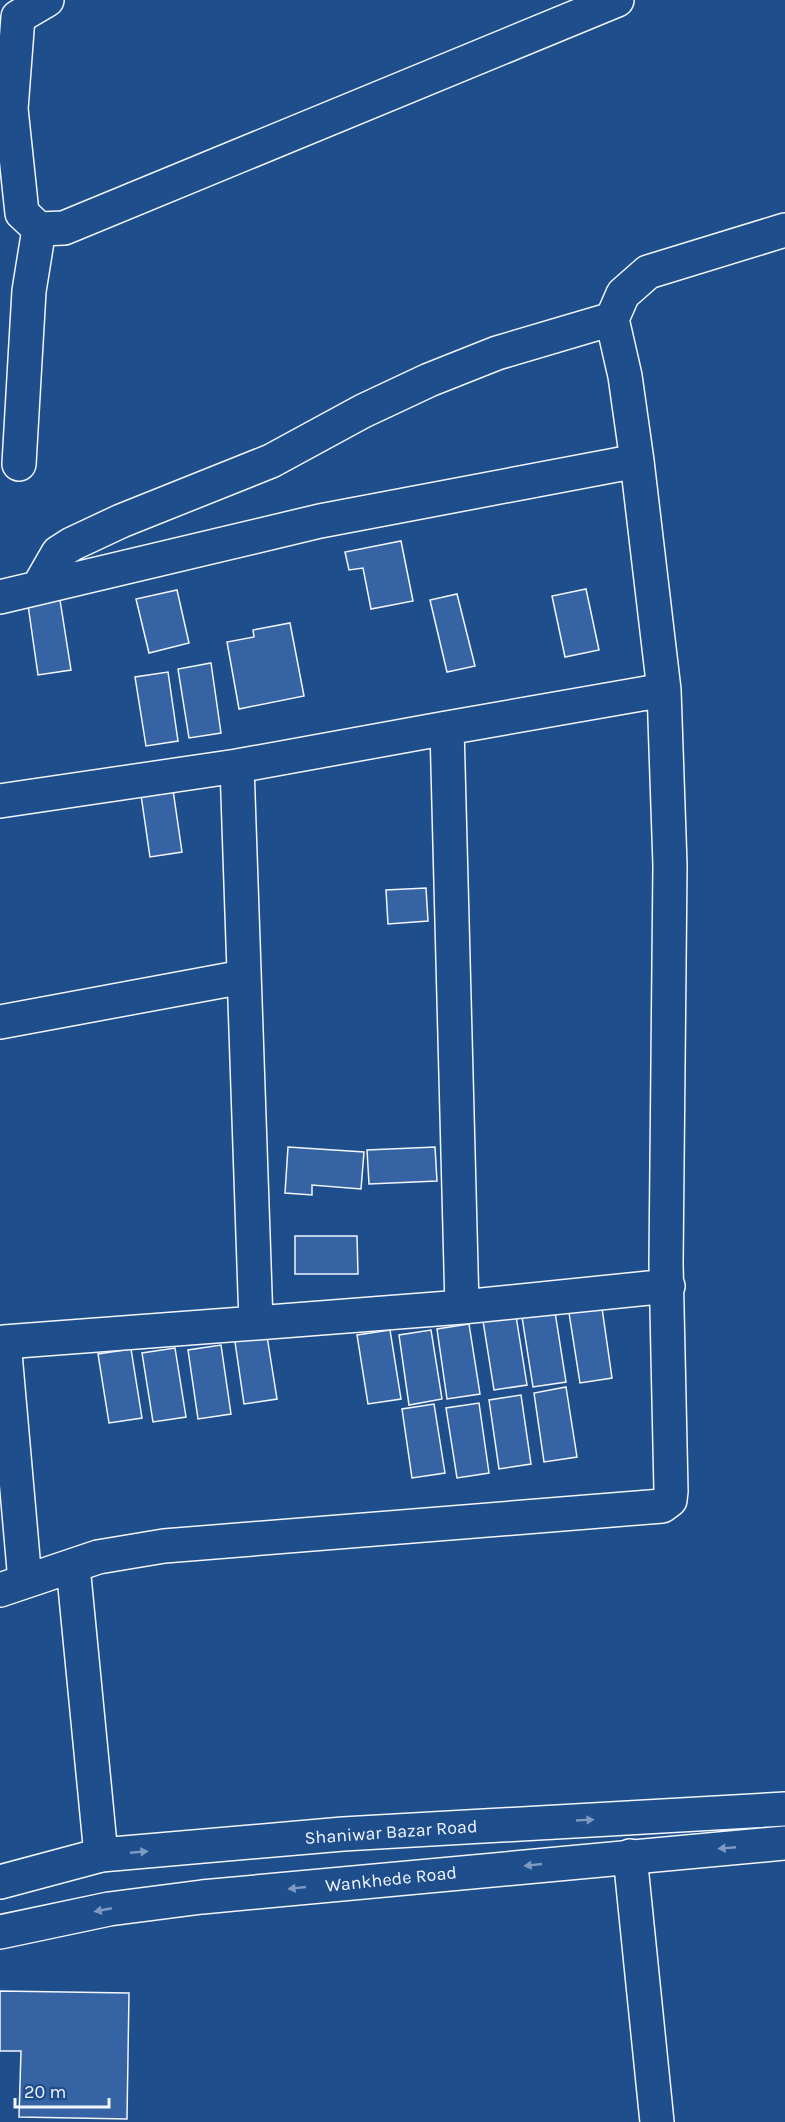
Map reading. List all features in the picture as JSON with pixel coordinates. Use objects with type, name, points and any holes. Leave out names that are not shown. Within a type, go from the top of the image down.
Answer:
[{"type":"street","points":[[47,0],[19,8],[8,55],[22,213],[39,229],[64,228],[617,0]]},
{"type":"street","points":[[19,464],[29,291],[39,229]]},
{"type":"street","points":[[668,1286],[462,1307],[256,1323],[1,1334],[13,1585],[98,1557],[164,1546],[662,1506],[670,1500],[668,1286],[670,866],[664,690],[625,376],[612,319],[623,294],[648,272],[785,230]]},
{"type":"street","points":[[39,586],[58,553],[121,521],[272,461],[363,411],[429,380],[498,353],[612,319]]},
{"type":"street","points":[[0,597],[320,521],[637,462]]},
{"type":"street","points":[[0,801],[237,766],[664,690]]},
{"type":"street","points":[[447,728],[462,1307]]},
{"type":"street","points":[[237,766],[256,1323]]},
{"type":"street","points":[[0,1023],[243,977]]},
{"type":"street","points":[[73,1566],[101,1855]]},
{"type":"street","name":"Shaniwar Bazar Road","points":[[0,1882],[101,1855],[343,1834],[785,1809]]},
{"type":"street","name":"Wankhede Road","points":[[0,1932],[120,1907],[630,1856],[785,1843]]},
{"type":"street","points":[[630,1856],[657,2122]]},
{"type":"building","points":[[401,541],[413,601],[371,609],[363,568],[349,570],[345,552]]},
{"type":"building","points":[[586,589],[599,650],[565,657],[552,596]]},
{"type":"building","points":[[177,590],[189,643],[149,653],[136,599]]},
{"type":"building","points":[[457,594],[475,666],[447,672],[430,600]]},
{"type":"building","points":[[60,600],[71,670],[38,675],[28,605]]},
{"type":"building","points":[[290,623],[304,696],[239,709],[227,642],[254,637],[253,630]]},
{"type":"building","points":[[211,663],[221,733],[189,738],[178,669]]},
{"type":"building","points":[[168,672],[178,741],[146,746],[135,677]]},
{"type":"building","points":[[172,783],[182,852],[150,857],[140,788]]},
{"type":"building","points":[[426,888],[428,921],[388,924],[386,890]]},
{"type":"building","points":[[288,1147],[364,1152],[361,1189],[312,1185],[312,1195],[285,1193]]},
{"type":"building","points":[[435,1147],[437,1181],[369,1184],[367,1150]]},
{"type":"building","points":[[295,1236],[357,1236],[358,1274],[295,1274]]},
{"type":"building","points":[[602,1308],[612,1378],[580,1383],[569,1313]]},
{"type":"building","points":[[555,1312],[566,1382],[533,1387],[522,1317]]},
{"type":"building","points":[[516,1316],[527,1385],[494,1390],[483,1321]]},
{"type":"building","points":[[469,1324],[480,1394],[447,1399],[437,1329]]},
{"type":"building","points":[[266,1330],[277,1399],[244,1404],[234,1335]]},
{"type":"building","points":[[390,1330],[401,1399],[368,1404],[357,1335]]},
{"type":"building","points":[[431,1330],[442,1399],[409,1405],[399,1335]]},
{"type":"building","points":[[221,1345],[231,1414],[198,1419],[188,1350]]},
{"type":"building","points":[[175,1348],[186,1417],[153,1422],[142,1353]]},
{"type":"building","points":[[131,1349],[142,1418],[109,1423],[98,1354]]},
{"type":"building","points":[[566,1387],[577,1457],[544,1462],[534,1393]]},
{"type":"building","points":[[521,1395],[531,1464],[499,1469],[489,1400]]},
{"type":"building","points":[[479,1403],[489,1473],[457,1478],[446,1408]]},
{"type":"building","points":[[434,1404],[445,1473],[412,1478],[402,1409]]},
{"type":"building","points":[[0,1991],[129,1993],[127,2119],[19,2117],[21,2051],[0,2051]]}]
